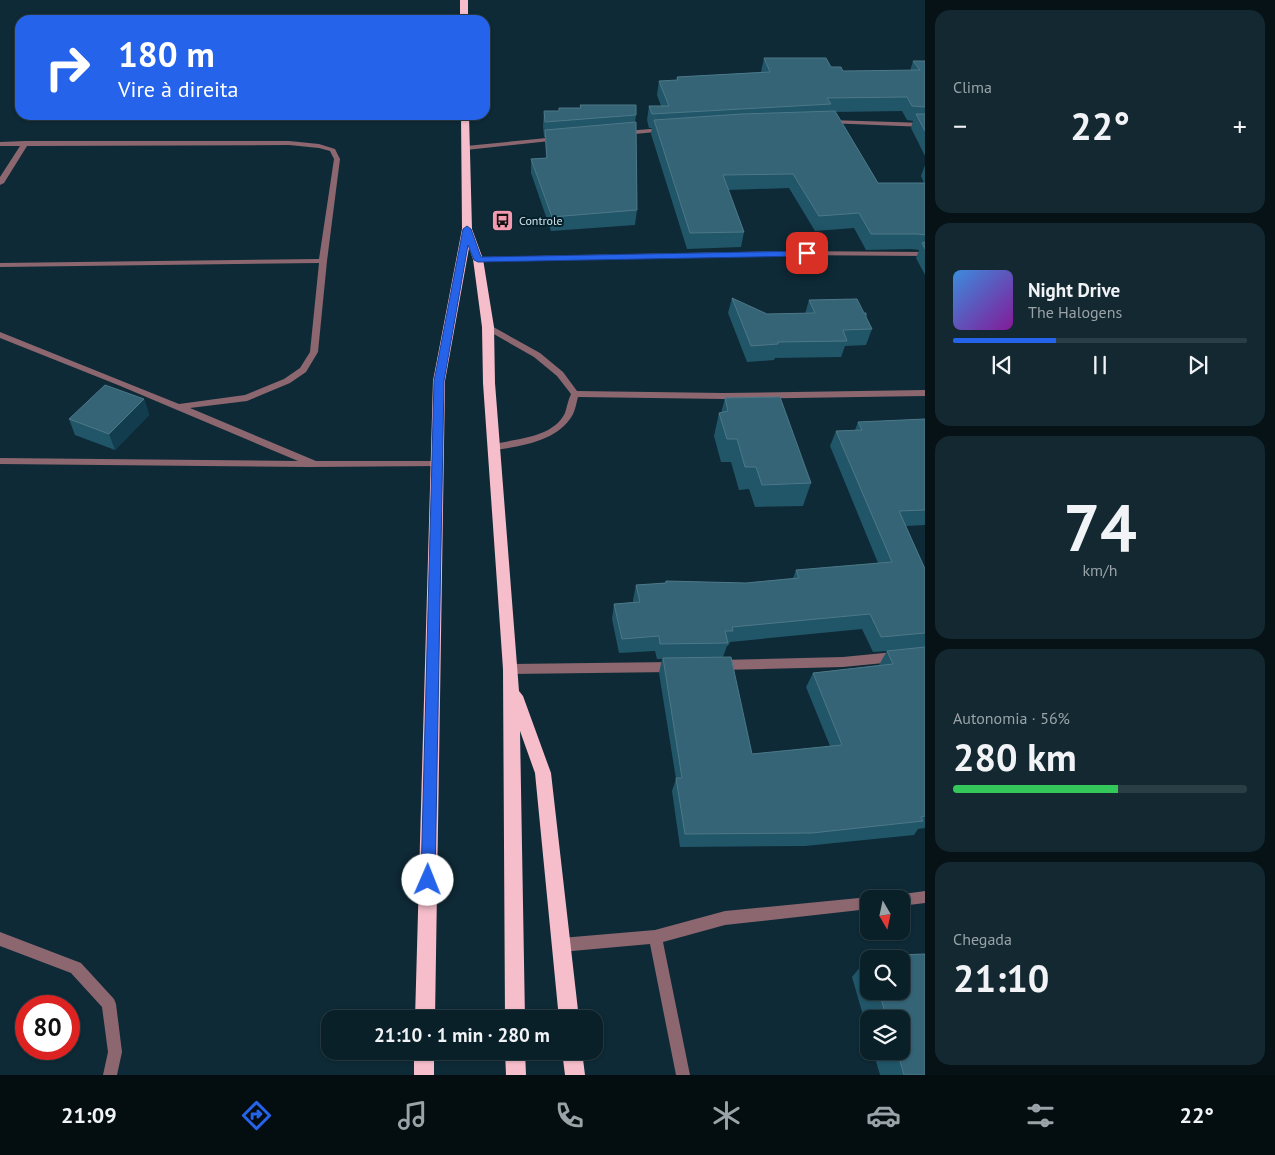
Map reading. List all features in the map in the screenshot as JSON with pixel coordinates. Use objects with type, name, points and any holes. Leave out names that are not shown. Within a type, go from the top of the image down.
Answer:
[{"type":"highway","points":[[464,0],[464,15]]},
{"type":"highway","points":[[425,1010],[439,381],[467,229],[465,120]]},
{"type":"highway","points":[[467,229],[478,260],[488,327],[489,383],[511,677],[515,1010]]},
{"type":"highway","points":[[511,677],[543,773],[568,1010]]},
{"type":"highway","points":[[424,1060],[424,1075]]},
{"type":"highway","points":[[515,1060],[516,1075]]},
{"type":"highway","points":[[573,1060],[574,1075]]},
{"type":"street","points":[[821,122],[925,125]]},
{"type":"street","points":[[618,133],[674,129]]},
{"type":"street","points":[[466,148],[565,138]]},
{"type":"street","points":[[0,183],[25,142]]},
{"type":"street","points":[[0,144],[25,142],[289,143],[319,146],[333,150],[337,159],[323,261],[314,352],[303,370],[287,381],[247,398],[177,407]]},
{"type":"street","points":[[478,260],[788,253],[925,254]]},
{"type":"street","points":[[0,266],[323,261]]},
{"type":"street","points":[[488,327],[537,355],[560,374],[574,394]]},
{"type":"street","points":[[0,336],[121,383],[315,464]]},
{"type":"street","points":[[574,394],[724,396],[925,393]]},
{"type":"street","points":[[494,447],[524,442],[555,428],[568,416],[574,394]]},
{"type":"street","points":[[0,461],[438,464]]},
{"type":"street","points":[[706,666],[843,662],[907,656]]},
{"type":"street","points":[[511,677],[686,666]]},
{"type":"street","points":[[910,899],[925,897]]},
{"type":"street","points":[[561,945],[655,936],[725,918],[860,904]]},
{"type":"street","points":[[655,936],[683,1075]]},
{"type":"street","points":[[0,939],[76,968],[109,1004],[114,1052],[110,1075]]},
{"type":"building","points":[[764,58],[826,58],[831,67],[841,67],[843,71],[920,70],[913,61],[925,61],[925,107],[912,106],[907,97],[827,98],[831,104],[652,114],[649,106],[669,106],[659,81],[678,80],[677,77],[770,72]]},
{"type":"building","points":[[580,105],[636,105],[636,115],[545,122],[544,111],[559,111],[559,108],[581,108]]},
{"type":"building","points":[[835,111],[878,183],[925,183],[925,235],[871,234],[859,213],[819,216],[793,174],[723,175],[744,232],[690,233],[654,120],[742,114]]},
{"type":"building","points":[[916,114],[925,114],[925,131]]},
{"type":"building","points":[[636,122],[637,210],[552,217],[531,159],[547,158],[545,130]]},
{"type":"building","points":[[732,298],[767,314],[815,313],[809,300],[857,299],[864,313],[866,313],[872,329],[843,330],[847,341],[778,342],[778,344],[751,346]]},
{"type":"building","points":[[105,385],[144,399],[109,434],[69,419]]},
{"type":"building","points":[[780,397],[811,483],[762,485],[756,467],[745,467],[737,439],[727,439],[719,413],[728,411],[725,398]]},
{"type":"building","points":[[925,419],[925,510],[899,511],[925,569],[925,633],[881,637],[870,614],[732,627],[733,631],[725,631],[728,643],[660,644],[659,636],[622,639],[614,604],[640,602],[636,585],[666,583],[666,581],[746,583],[799,578],[796,570],[892,562],[836,431],[862,430],[858,422]]},
{"type":"building","points":[[925,647],[925,816],[921,817],[923,821],[812,833],[685,834],[676,778],[682,778],[663,658],[731,657],[752,754],[842,745],[813,673],[893,664],[887,651]]},
{"type":"building","points":[[925,954],[925,1075],[904,1075],[900,1060],[910,1060],[910,1010],[884,1010],[882,1000],[910,1000],[910,955]]},
{"type":"place","name":"Controle","points":[[503,221]]},
{"type":"route","points":[[428,880],[439,381],[467,229],[478,260],[807,253]]}]
